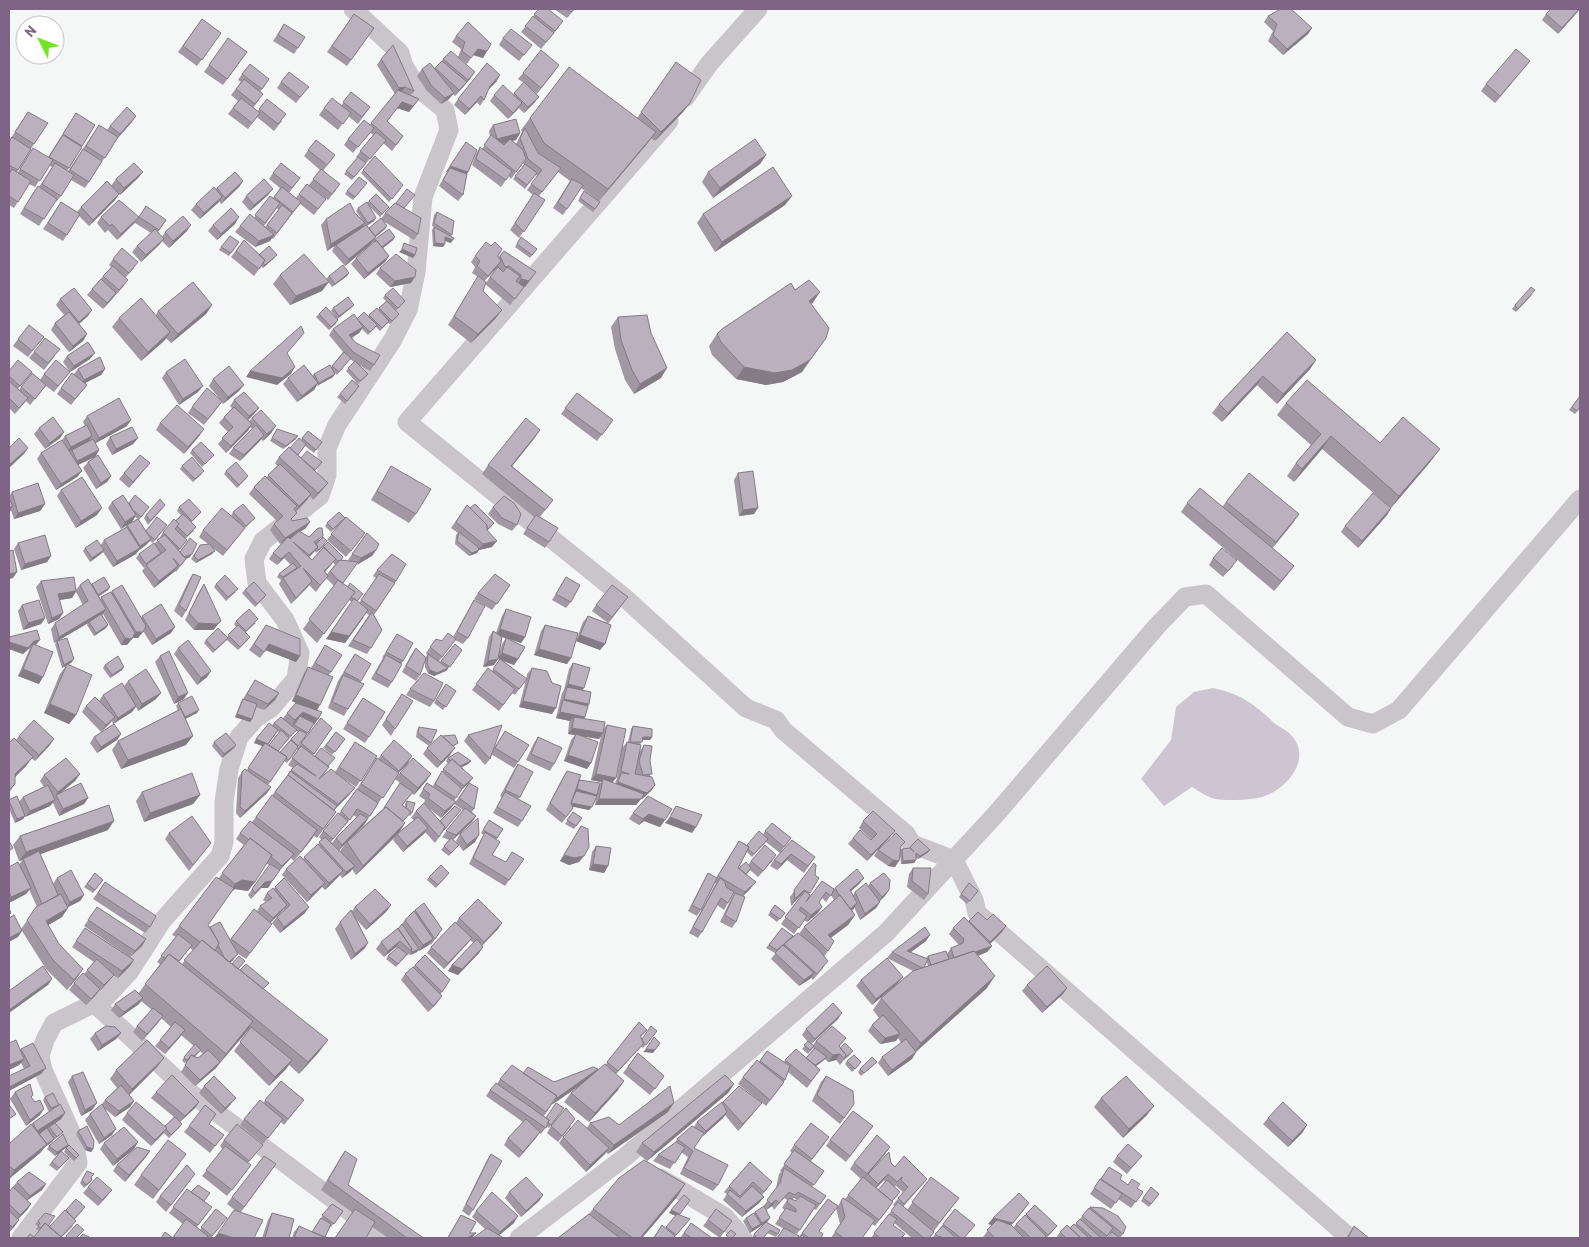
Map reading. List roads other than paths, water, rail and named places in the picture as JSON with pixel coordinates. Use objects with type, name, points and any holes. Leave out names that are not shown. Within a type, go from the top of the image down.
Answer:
[{"type":"street","points":[[21,1238],[78,1163],[74,1139],[43,1070],[40,1056],[45,1040],[54,1023],[105,998],[130,971],[162,921],[220,856],[224,842],[224,802],[229,769],[239,737],[256,718],[272,708],[296,679],[300,653],[285,620],[257,583],[254,559],[263,541],[320,496],[327,475],[327,448],[337,425],[392,341],[408,310],[416,272],[423,197],[450,130],[445,110],[416,86],[404,66],[400,53],[354,9]]},
{"type":"street","points":[[758,9],[709,64],[669,120],[407,422],[625,598],[746,708],[776,720],[783,730],[906,834],[912,844],[954,860],[974,900],[977,913],[1350,1238]]},
{"type":"street","points":[[519,1238],[625,1157],[886,933],[954,860],[1185,598],[1206,594],[1348,717],[1373,724],[1399,710],[1580,500]]},
{"type":"street","points":[[94,1002],[192,1094],[385,1238]]},
{"type":"street","points":[[625,1157],[725,1217],[743,1238]]}]
